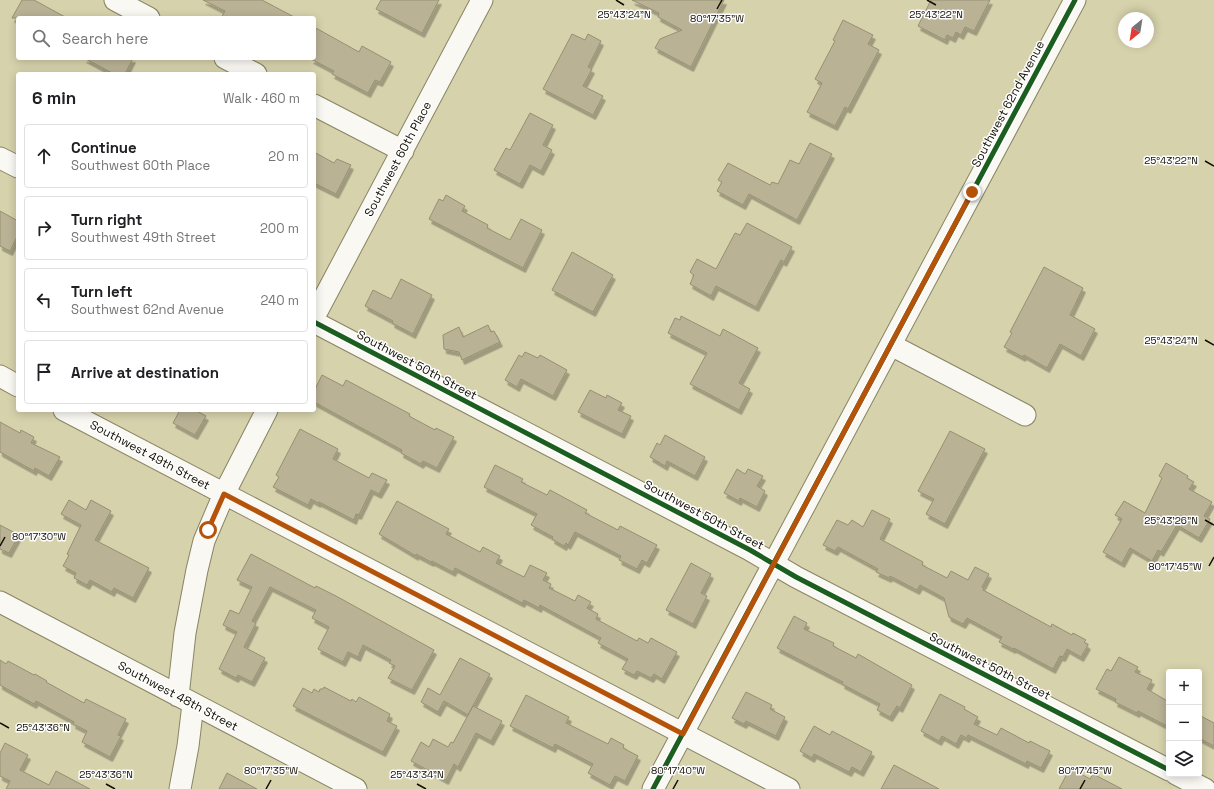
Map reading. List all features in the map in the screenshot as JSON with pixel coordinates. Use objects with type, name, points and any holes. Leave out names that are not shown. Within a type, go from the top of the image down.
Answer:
[{"type":"street","points":[[114,0],[145,16]]},
{"type":"street","name":"Southwest 60th Place","points":[[316,313],[482,0]]},
{"type":"street","name":"Southwest 62nd Avenue","points":[[653,789],[1074,0]]},
{"type":"street","points":[[229,60],[252,72]]},
{"type":"street","points":[[316,105],[403,151]]},
{"type":"street","points":[[0,158],[16,166]]},
{"type":"street","name":"Southwest 50th Street","points":[[316,323],[736,543],[773,564],[1166,768]]},
{"type":"street","points":[[891,345],[1025,415]]},
{"type":"street","points":[[0,376],[16,385]]},
{"type":"street","name":"Southwest 49th Street","points":[[68,412],[788,789]]},
{"type":"street","points":[[180,789],[188,746],[185,700],[185,633],[200,554],[208,530],[224,494],[265,412]]},
{"type":"street","name":"Southwest 48th Street","points":[[0,602],[356,789]]},
{"type":"street","points":[[1182,777],[1205,789]]},
{"type":"building","points":[[22,0],[34,0],[63,16],[16,16],[16,18],[12,18]]},
{"type":"building","points":[[203,0],[262,0],[292,16],[222,16],[225,11]]},
{"type":"building","points":[[381,0],[439,0],[422,33],[376,9]]},
{"type":"building","points":[[632,0],[724,0],[691,67],[655,48],[660,39],[682,30],[658,17],[659,13]]},
{"type":"building","points":[[931,0],[990,0],[974,31],[965,27],[961,35],[956,32],[953,38],[947,35],[945,40],[918,26]]},
{"type":"building","points":[[843,20],[873,35],[868,44],[879,50],[848,109],[845,107],[835,126],[807,112],[822,83],[815,79],[835,41],[833,40]]},
{"type":"building","points":[[316,28],[359,52],[362,46],[391,62],[380,82],[375,80],[368,93],[332,74],[334,71],[313,60],[316,60]]},
{"type":"building","points":[[572,34],[585,40],[588,34],[601,41],[588,67],[592,69],[583,86],[603,96],[593,115],[543,89]]},
{"type":"building","points":[[88,60],[132,60],[126,72],[110,72]]},
{"type":"building","points":[[530,113],[553,125],[543,145],[552,150],[541,171],[530,165],[520,184],[494,170],[506,148],[510,150]]},
{"type":"building","points":[[810,143],[832,154],[797,220],[749,194],[743,205],[717,191],[722,182],[718,180],[728,163],[770,185],[772,182],[778,184],[790,160],[799,164]]},
{"type":"building","points":[[316,153],[334,163],[337,159],[351,165],[336,194],[316,184]]},
{"type":"building","points":[[446,195],[465,206],[462,211],[488,225],[487,228],[510,240],[521,219],[542,230],[523,268],[429,219],[439,199],[443,201]]},
{"type":"building","points":[[0,211],[16,220],[16,239],[10,251],[0,246]]},
{"type":"building","points":[[747,223],[792,247],[784,262],[781,260],[756,307],[716,286],[711,296],[690,284],[694,275],[690,272],[697,259],[716,269],[735,233],[740,235]]},
{"type":"building","points":[[572,252],[613,275],[593,312],[552,290]]},
{"type":"building","points":[[1044,267],[1083,288],[1070,315],[1095,329],[1081,356],[1060,344],[1047,368],[1024,355],[1023,357],[1004,347],[1012,333],[1010,332]]},
{"type":"building","points":[[401,279],[432,295],[413,334],[365,306],[373,290],[391,299]]},
{"type":"building","points":[[681,316],[720,336],[723,329],[758,348],[739,383],[750,389],[739,410],[690,384],[707,353],[668,333],[675,318],[680,320]]},
{"type":"building","points":[[488,325],[491,332],[494,331],[500,342],[462,360],[459,352],[444,349],[443,335],[459,327],[463,337]]},
{"type":"building","points":[[525,352],[538,358],[540,355],[567,370],[553,396],[521,379],[517,387],[505,380],[519,355],[522,357]]},
{"type":"building","points":[[322,375],[343,386],[346,380],[410,414],[409,416],[435,430],[436,428],[454,437],[437,468],[423,461],[421,464],[401,453],[402,450],[316,403],[316,387]]},
{"type":"building","points":[[590,390],[606,398],[607,395],[622,403],[618,410],[631,416],[622,434],[578,412]]},
{"type":"building","points":[[179,412],[199,412],[206,416],[195,435],[173,423]]},
{"type":"building","points":[[0,422],[20,433],[21,430],[34,437],[31,443],[60,457],[49,476],[35,468],[34,471],[0,452]]},
{"type":"building","points":[[300,429],[338,449],[333,459],[369,478],[372,473],[387,480],[379,494],[371,490],[359,515],[356,514],[354,520],[311,499],[308,505],[273,487],[279,477],[276,475]]},
{"type":"building","points":[[950,431],[985,449],[945,524],[926,514],[934,499],[918,491]]},
{"type":"building","points":[[665,435],[705,457],[695,476],[667,461],[665,466],[650,457],[657,443],[660,445]]},
{"type":"building","points":[[1166,463],[1188,476],[1187,478],[1194,482],[1189,489],[1212,502],[1204,516],[1210,519],[1199,538],[1177,525],[1161,552],[1158,550],[1152,561],[1130,548],[1122,563],[1103,552],[1122,519],[1115,515],[1124,501],[1145,513],[1162,478],[1159,476]]},
{"type":"building","points":[[495,465],[523,479],[521,482],[547,495],[550,490],[587,510],[585,513],[618,530],[620,526],[657,545],[647,563],[642,560],[637,569],[619,560],[621,556],[575,532],[568,545],[566,543],[564,546],[552,539],[553,537],[531,525],[537,514],[484,487]]},
{"type":"building","points":[[737,469],[745,474],[748,469],[763,476],[757,486],[765,491],[757,507],[740,498],[739,501],[724,493]]},
{"type":"building","points":[[69,500],[86,510],[91,500],[111,511],[95,540],[149,568],[133,598],[114,588],[112,592],[90,580],[87,585],[74,578],[76,573],[63,566],[81,525],[61,514]]},
{"type":"building","points":[[397,501],[449,529],[446,534],[480,552],[483,547],[500,556],[496,563],[524,577],[530,565],[547,573],[543,580],[551,584],[549,588],[575,601],[578,595],[591,602],[587,608],[598,614],[596,619],[637,641],[639,638],[648,643],[651,638],[677,652],[662,679],[654,674],[651,678],[637,671],[634,675],[622,669],[628,659],[598,643],[601,638],[540,605],[539,608],[524,600],[522,603],[455,568],[453,572],[416,554],[416,556],[379,534]]},
{"type":"building","points":[[872,510],[890,519],[880,539],[923,562],[922,565],[947,578],[951,571],[968,580],[975,567],[989,574],[982,587],[984,588],[983,590],[1051,627],[1052,624],[1072,635],[1073,633],[1086,640],[1084,642],[1088,645],[1081,657],[1067,649],[1063,657],[1060,656],[1053,669],[1014,648],[1013,649],[999,642],[1002,637],[967,618],[963,624],[949,617],[944,598],[920,585],[917,590],[890,576],[889,578],[876,572],[878,569],[838,547],[835,551],[823,545],[837,520],[848,525],[852,520],[863,527]]},
{"type":"building","points":[[0,525],[19,535],[9,553],[0,549]]},
{"type":"building","points":[[251,554],[315,588],[316,586],[336,596],[434,650],[412,690],[388,678],[395,666],[389,663],[391,660],[363,645],[358,657],[348,652],[343,662],[318,649],[329,627],[312,618],[316,610],[270,587],[252,621],[256,623],[244,647],[265,658],[252,682],[238,675],[236,678],[219,669],[237,632],[223,625],[230,610],[239,614],[252,587],[237,580]]},
{"type":"building","points":[[691,563],[711,574],[701,593],[707,596],[693,624],[666,610]]},
{"type":"building","points":[[794,616],[807,623],[804,629],[834,643],[833,646],[856,658],[858,654],[912,685],[900,708],[897,706],[890,717],[877,710],[880,704],[842,684],[843,682],[777,648]]},
{"type":"building","points":[[1119,657],[1138,667],[1135,672],[1152,680],[1147,689],[1166,700],[1166,725],[1138,711],[1137,713],[1115,702],[1116,699],[1096,689],[1107,669],[1111,671]]},
{"type":"building","points":[[460,658],[490,674],[468,715],[444,701],[438,712],[421,702],[428,688],[440,695]]},
{"type":"building","points":[[0,660],[6,664],[8,661],[34,675],[35,674],[47,681],[46,682],[84,703],[86,699],[126,719],[118,735],[121,736],[110,757],[82,742],[87,731],[73,724],[74,722],[36,701],[34,704],[0,685]]},
{"type":"building","points":[[324,687],[351,701],[352,699],[356,702],[359,697],[390,714],[387,721],[397,726],[383,752],[293,706],[303,688],[312,693],[314,689],[319,692],[320,689],[323,689]]},
{"type":"building","points":[[746,692],[772,705],[770,709],[785,717],[776,736],[746,721],[744,724],[732,718]]},
{"type":"building","points":[[940,694],[965,707],[964,709],[978,717],[974,724],[997,735],[1001,728],[1029,743],[1030,741],[1050,751],[1041,768],[1027,761],[1026,764],[968,735],[967,738],[961,735],[956,744],[942,736],[939,741],[921,731]]},
{"type":"building","points":[[526,695],[569,717],[566,723],[608,744],[611,738],[624,745],[623,748],[638,756],[625,781],[615,776],[610,785],[588,773],[593,764],[555,744],[553,748],[510,726]]},
{"type":"building","points":[[473,706],[502,721],[491,741],[476,733],[458,767],[454,764],[446,780],[411,761],[421,742],[429,747],[433,739],[448,747],[451,742],[453,743]]},
{"type":"building","points":[[1202,717],[1214,723],[1214,746],[1202,740]]},
{"type":"building","points":[[814,726],[830,735],[832,731],[872,752],[861,772],[852,767],[849,772],[814,754],[812,758],[800,751]]},
{"type":"building","points":[[5,743],[28,755],[20,770],[49,785],[56,771],[90,789],[6,789],[10,781],[0,776],[0,753]]},
{"type":"building","points":[[894,765],[939,789],[881,789]]},
{"type":"building","points":[[1070,768],[1090,779],[1093,774],[1122,789],[1059,789]]},
{"type":"building","points":[[227,773],[257,789],[219,789]]},
{"type":"cycle path","points":[[653,789],[1075,0]]},
{"type":"cycle path","points":[[316,323],[750,550],[796,577],[1166,768]]},
{"type":"route","points":[[208,530],[224,494],[683,734],[972,192]]}]
